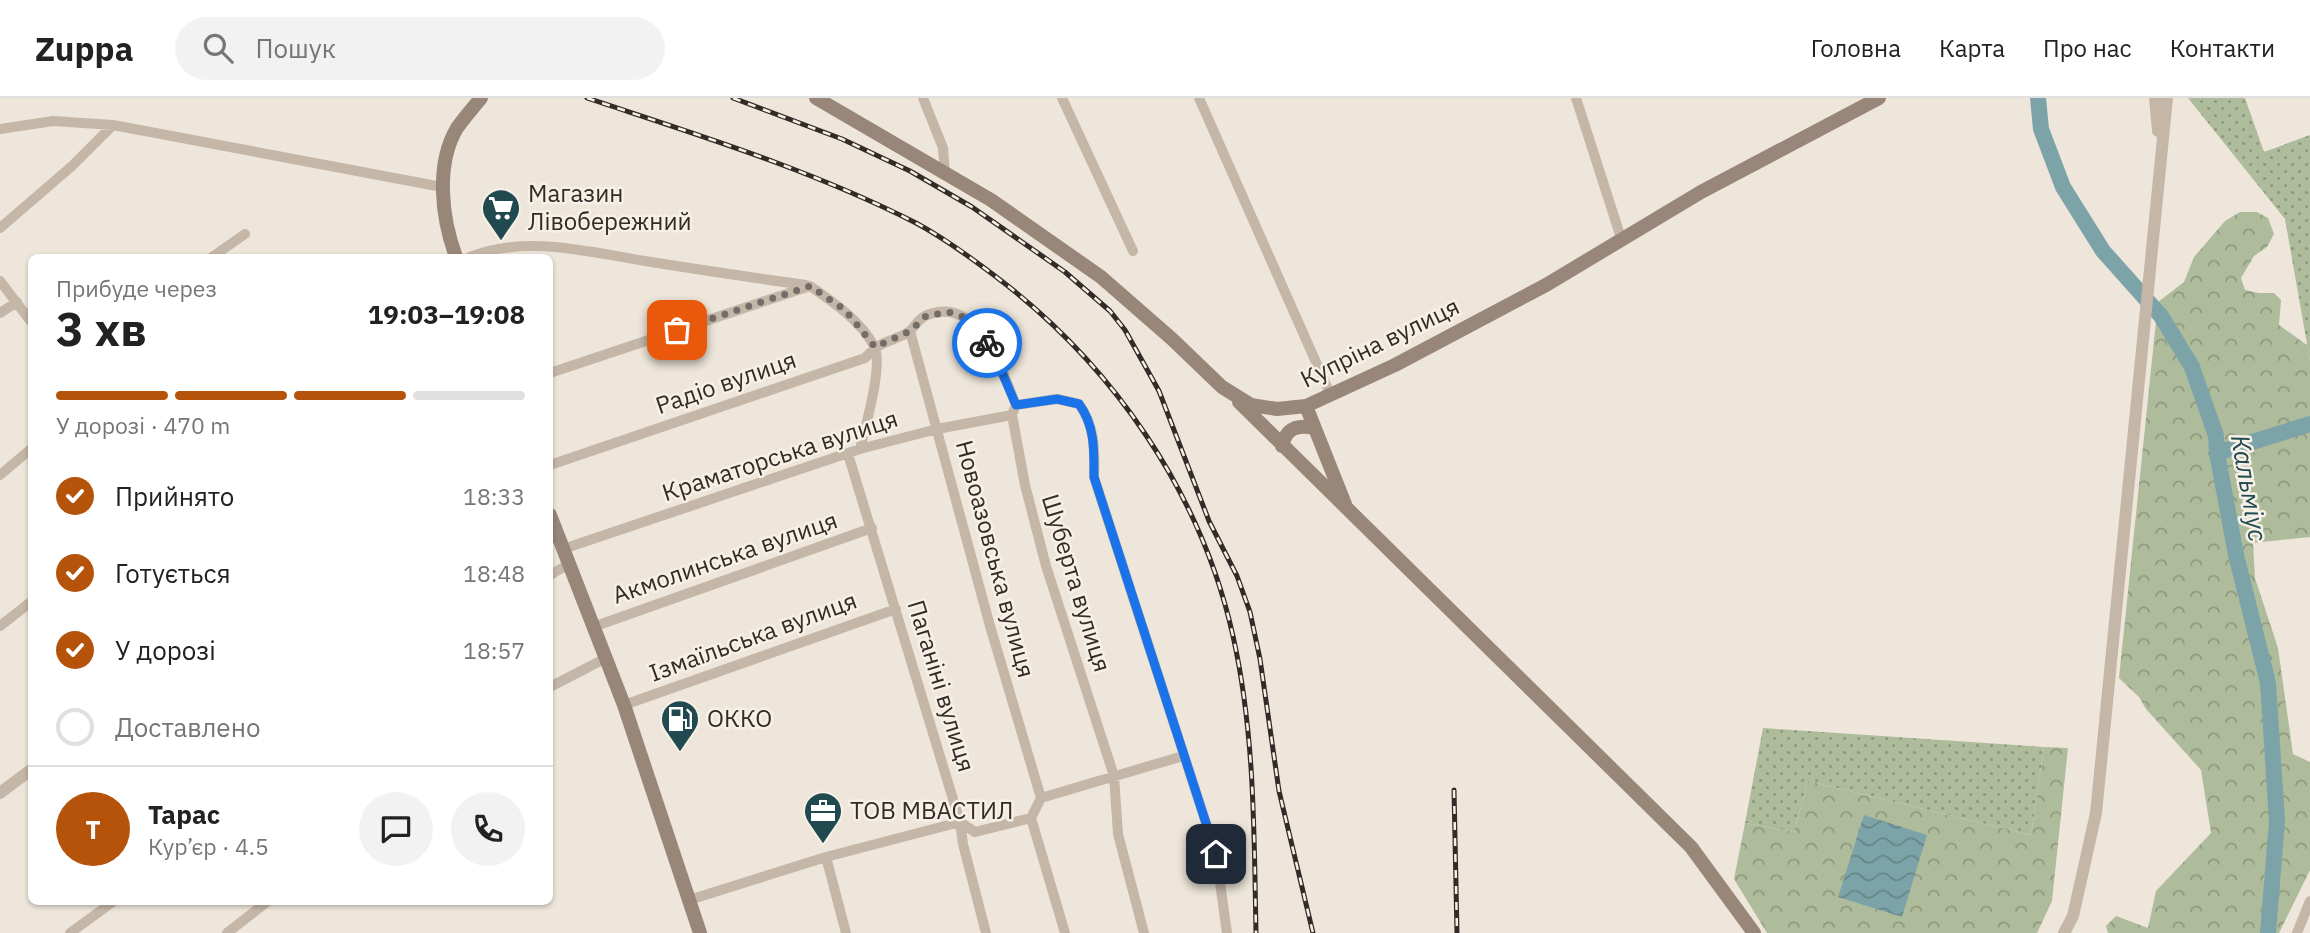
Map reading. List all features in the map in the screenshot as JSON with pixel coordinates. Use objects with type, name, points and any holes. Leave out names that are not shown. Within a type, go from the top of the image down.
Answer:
[{"type":"main road","points":[[455,254],[450,241],[442,187],[446,157],[456,129],[481,98]]},
{"type":"main road","name":"Купріна вулиця","points":[[816,98],[990,200],[1101,277],[1222,387],[1251,405],[1277,409],[1306,406],[1395,365],[1546,285],[1701,192],[1879,98]]},
{"type":"main road","points":[[1222,387],[1255,423],[1282,446],[1691,847],[1754,933]]},
{"type":"main road","points":[[1306,406],[1348,512]]},
{"type":"main road","points":[[1282,446],[1285,435],[1293,429],[1305,425],[1314,428]]},
{"type":"main road","points":[[553,523],[624,705],[700,933]]},
{"type":"street","points":[[923,98],[943,148],[945,173]]},
{"type":"street","points":[[1062,98],[1132,251]]},
{"type":"street","points":[[1199,98],[1331,396]]},
{"type":"street","points":[[1576,98],[1621,238]]},
{"type":"street","points":[[2155,98],[2160,159]]},
{"type":"street","points":[[2064,933],[2073,916],[2096,813],[2166,98]]},
{"type":"street","points":[[0,129],[53,121],[113,125],[442,187]]},
{"type":"street","points":[[0,229],[72,166],[113,125]]},
{"type":"street","points":[[216,254],[245,234]]},
{"type":"street","points":[[477,254],[511,246],[563,249],[810,286],[845,310],[875,347],[876,375],[860,449]]},
{"type":"street","points":[[0,281],[28,317]]},
{"type":"street","points":[[553,372],[810,286]]},
{"type":"street","points":[[0,313],[17,302]]},
{"type":"street","name":"Шуберта вулиця","points":[[910,331],[926,316],[948,312],[967,318],[979,329],[994,354],[1014,410],[1025,485],[1046,566],[1114,776],[1118,834],[1144,933]]},
{"type":"street","name":"Радіо вулиця","points":[[553,464],[865,358],[875,347],[910,331]]},
{"type":"street","name":"Новоазовська вулиця","points":[[910,331],[990,626],[1041,798]]},
{"type":"street","name":"Краматорська вулиця","points":[[563,549],[860,449],[1057,399],[1079,404],[1087,416],[1094,445],[1094,477],[1216,854],[1227,933]]},
{"type":"street","points":[[0,475],[28,450]]},
{"type":"street","name":"Паганіні вулиця","points":[[848,454],[960,822],[986,933]]},
{"type":"street","name":"Акмолинська вулиця","points":[[593,627],[872,528]]},
{"type":"street","points":[[553,573],[569,564]]},
{"type":"street","points":[[0,626],[28,604]]},
{"type":"street","name":"Ізмаїльська вулиця","points":[[624,705],[896,609]]},
{"type":"street","points":[[553,685],[606,658]]},
{"type":"street","points":[[1065,933],[1031,818],[1041,798],[1183,756]]},
{"type":"street","points":[[0,793],[28,772]]},
{"type":"street","points":[[689,900],[827,857],[960,822],[975,832],[1031,818]]},
{"type":"street","points":[[827,857],[846,933]]},
{"type":"street","points":[[2297,933],[2310,901]]},
{"type":"street","points":[[70,933],[108,905]]},
{"type":"street","points":[[227,933],[263,905]]},
{"type":"green space","points":[[2188,98],[2245,98],[2264,152],[2310,135],[2310,361],[2285,219]]},
{"type":"green space","points":[[2240,212],[2257,212],[2268,218],[2274,234],[2267,247],[2254,256],[2241,278],[2245,290],[2274,293],[2281,300],[2279,325],[2307,345],[2310,361],[2310,537],[2253,543],[2255,578],[2278,648],[2293,754],[2310,762],[2310,870],[2279,933],[2108,933],[2106,926],[2116,916],[2148,928],[2156,891],[2211,833],[2201,770],[2146,709],[2139,697],[2119,678],[2158,302],[2184,282],[2194,257],[2225,221]]},
{"type":"green space","points":[[1763,728],[2044,747],[2031,835],[1808,781],[1794,832],[1745,823]]},
{"type":"green space","points":[[2044,747],[2068,748],[2052,901],[2037,933],[1767,933],[1734,879],[1745,823],[1794,832],[1808,781],[2031,835]]},
{"type":"water","points":[[1864,815],[1927,835],[1902,917],[1838,897]]},
{"type":"waterway","name":"Кальміус","points":[[2038,98],[2041,129],[2063,187],[2103,251],[2161,316],[2192,367],[2216,436],[2236,555],[2268,683],[2277,821],[2268,933]]},
{"type":"waterway","points":[[2217,453],[2310,424]]},
{"type":"railway","points":[[587,98],[795,170],[916,223],[966,255],[1038,311],[1077,349],[1113,391],[1146,435],[1199,531],[1233,636],[1246,710],[1249,747],[1254,821],[1256,933]]},
{"type":"railway","points":[[733,98],[842,139],[910,171],[972,207],[1065,272],[1110,311],[1125,330],[1159,391],[1209,521],[1237,576],[1250,612],[1260,659],[1279,791],[1313,933]]},
{"type":"railway","points":[[1454,790],[1457,933]]},
{"type":"way so far","points":[[677,330],[810,286],[845,310],[875,347],[910,331],[926,316],[948,312],[967,318],[979,329],[987,343]]},
{"type":"place","name":"Магазин Лівобережний","points":[[501,242]]},
{"type":"place","name":"ОККО","points":[[680,753]]},
{"type":"place","name":"ТОВ МВАСТИЛ","points":[[823,845]]},
{"type":"route","points":[[987,343],[1016,405],[1057,399],[1079,404],[1087,416],[1094,445],[1094,477],[1216,854]]}]
